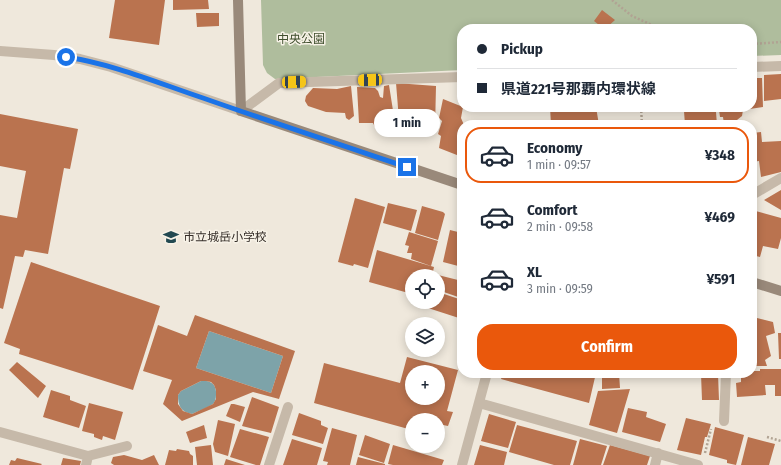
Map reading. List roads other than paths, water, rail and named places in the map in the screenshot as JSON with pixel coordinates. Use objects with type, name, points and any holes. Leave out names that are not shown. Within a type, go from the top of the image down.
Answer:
[{"type":"main road","points":[[238,0],[241,111],[457,183]]},
{"type":"main road","points":[[757,284],[781,291]]},
{"type":"street","points":[[0,51],[54,55],[80,59],[111,67],[241,111],[279,83],[457,77]]},
{"type":"street","points":[[757,67],[781,66]]},
{"type":"street","points":[[757,192],[781,178]]},
{"type":"street","points":[[462,465],[486,378]]},
{"type":"street","points":[[724,421],[726,378]]},
{"type":"street","points":[[479,403],[658,453],[701,461]]},
{"type":"street","points":[[269,465],[288,407]]},
{"type":"street","points":[[0,432],[87,461],[127,446]]},
{"type":"street","points":[[655,465],[658,453]]},
{"type":"water","points":[[209,331],[283,356],[271,393],[196,368]]},
{"type":"water","points":[[201,381],[208,381],[213,384],[216,391],[215,401],[213,404],[192,414],[185,412],[181,408],[178,395],[181,391]]},
{"type":"place","name":"市立城岳小学校","points":[[171,237]]},
{"type":"park label","name":"中央公園","points":[[301,39]]}]
